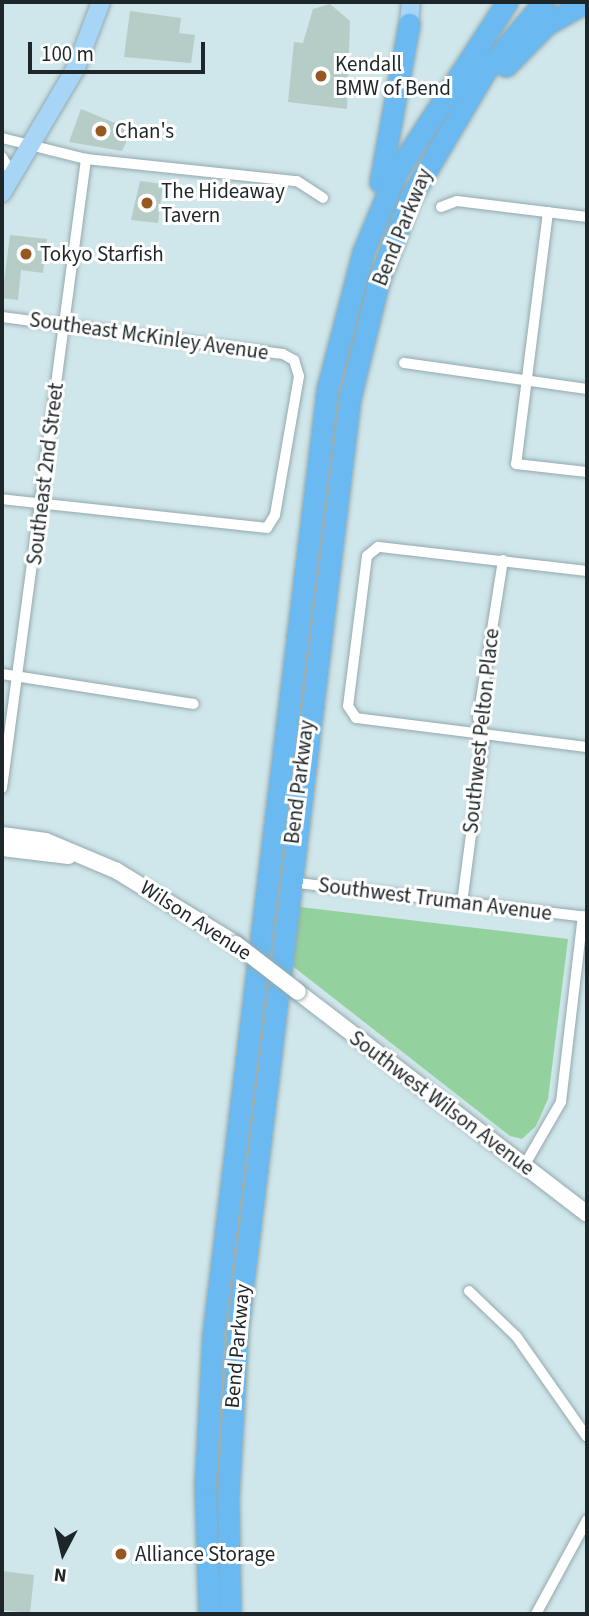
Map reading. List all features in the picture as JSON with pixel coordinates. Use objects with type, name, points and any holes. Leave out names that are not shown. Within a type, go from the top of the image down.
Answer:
[{"type":"highway","name":"Bend Parkway","points":[[209,1614],[210,1378],[250,989],[315,465],[334,353],[363,252],[413,140],[507,2]]},
{"type":"highway","name":"Bend Parkway","points":[[230,1614],[233,1381],[287,881],[334,499],[362,339],[393,239],[441,138],[486,70],[544,2]]},
{"type":"highway","points":[[441,138],[547,24],[586,2]]},
{"type":"highway","points":[[363,252],[391,144],[409,24]]},
{"type":"main road","points":[[2,193],[34,144],[76,68],[101,2]]},
{"type":"main road","points":[[409,24],[411,2]]},
{"type":"street","points":[[2,138],[86,159],[297,181],[323,198]]},
{"type":"street","points":[[2,157],[13,176]]},
{"type":"street","name":"Southeast 2nd Street","points":[[2,789],[86,159]]},
{"type":"street","points":[[441,206],[457,201],[587,217]]},
{"type":"street","points":[[548,212],[516,464],[587,472]]},
{"type":"street","name":"Southeast McKinley Avenue","points":[[2,317],[65,324],[294,360],[299,376],[275,515],[267,528],[41,504]]},
{"type":"street","points":[[404,363],[587,389]]},
{"type":"street","points":[[2,499],[41,504]]},
{"type":"street","points":[[587,571],[378,547],[367,556],[348,706],[356,718],[587,747]]},
{"type":"street","name":"Southwest Pelton Place","points":[[462,903],[484,734],[478,718],[503,560]]},
{"type":"street","points":[[2,674],[194,704]]},
{"type":"street","name":"Wilson Avenue","points":[[2,835],[73,851],[175,901],[298,992]]},
{"type":"street","points":[[2,842],[73,851]]},
{"type":"street","name":"Wilson Avenue","points":[[2,848],[89,859]]},
{"type":"street","name":"Southwest Truman Avenue","points":[[287,881],[585,916]]},
{"type":"street","points":[[524,1166],[550,1128],[562,1095],[585,916]]},
{"type":"street","name":"Southwest Wilson Avenue","points":[[298,992],[587,1214]]},
{"type":"street","points":[[469,1291],[516,1336],[587,1437]]},
{"type":"street","points":[[537,1614],[587,1520]]},
{"type":"green space","points":[[300,907],[568,939],[548,1099],[536,1126],[522,1139],[510,1136],[290,964]]},
{"type":"building","name":"Kendall BMW of Bend","points":[[330,4],[350,21],[347,109],[288,102],[294,42],[303,43],[313,9]]},
{"type":"building","points":[[130,11],[181,18],[179,33],[195,35],[191,63],[124,57]]},
{"type":"building","name":"Chan's","points":[[81,109],[132,130],[122,151],[69,142]]},
{"type":"building","name":"The Hideaway Tavern","points":[[140,181],[163,184],[158,223],[131,220]]},
{"type":"building","name":"Tokyo Starfish","points":[[10,235],[47,239],[43,273],[21,270],[18,300],[2,298]]},
{"type":"building","points":[[2,1571],[34,1575],[30,1613],[2,1610]]},
{"type":"place","name":"Kendall BMW of Bend","points":[[321,76]]},
{"type":"place","name":"Chan's","points":[[101,131]]},
{"type":"place","name":"The Hideaway Tavern","points":[[147,203]]},
{"type":"place","name":"Tokyo Starfish","points":[[26,254]]},
{"type":"place","name":"Alliance Storage","points":[[121,1554]]}]
